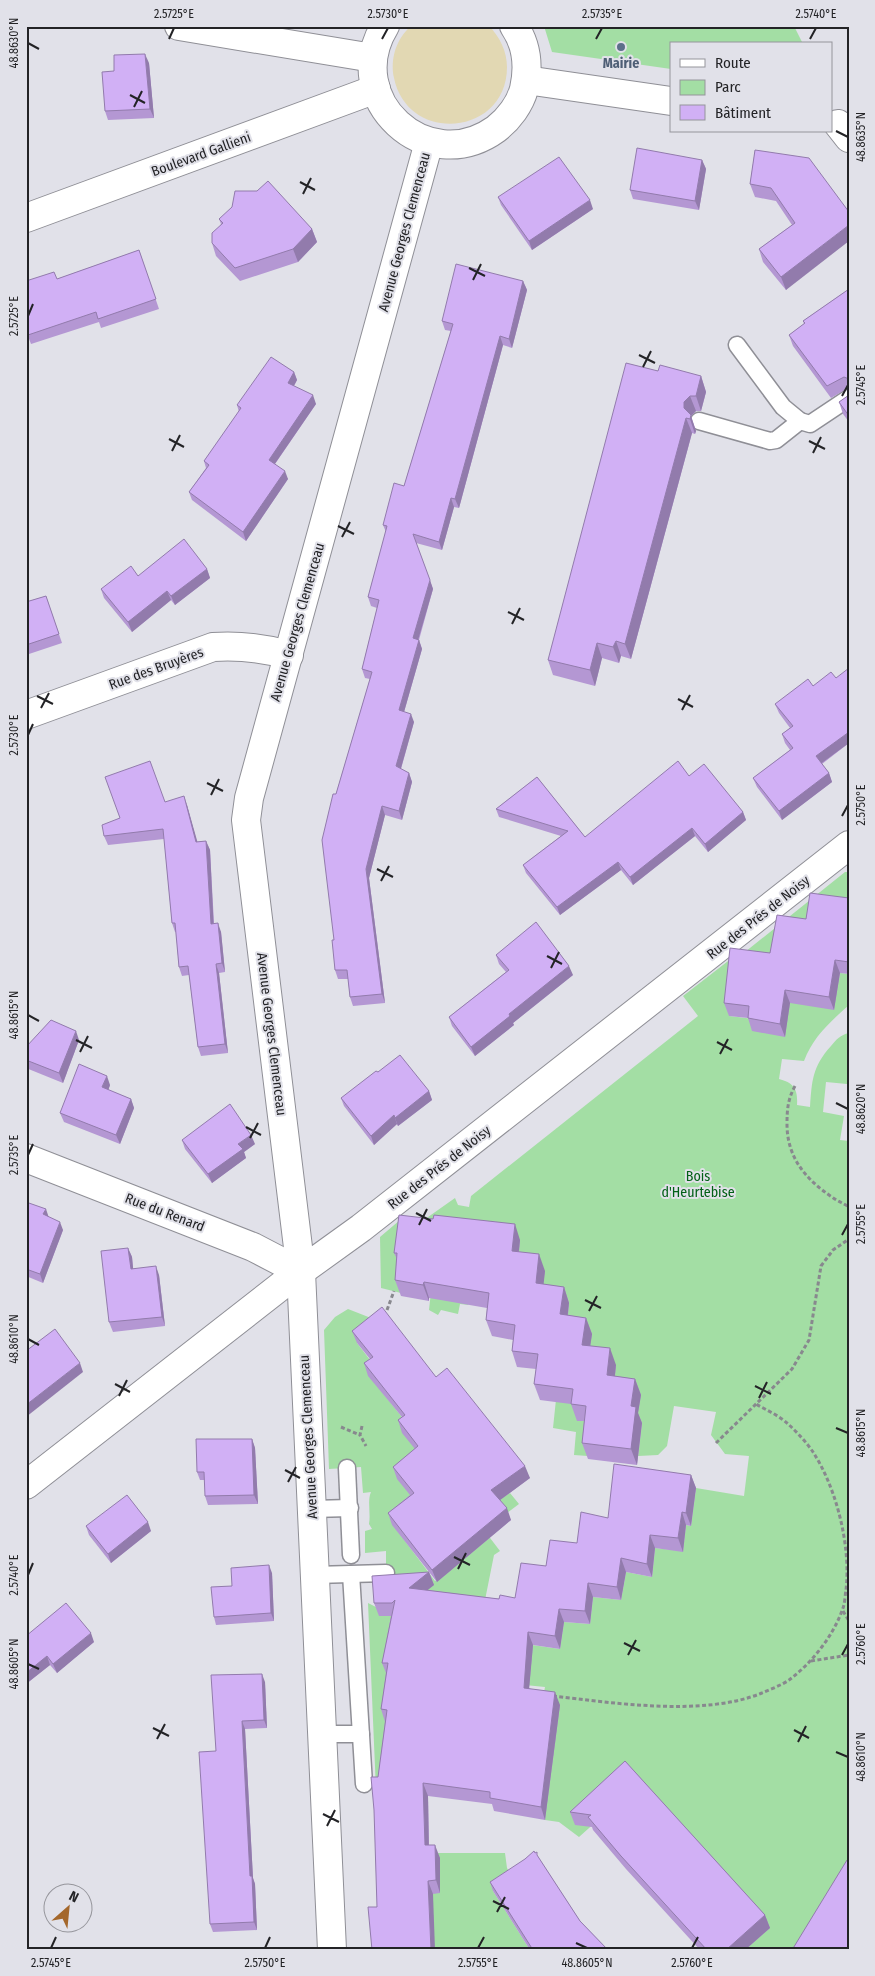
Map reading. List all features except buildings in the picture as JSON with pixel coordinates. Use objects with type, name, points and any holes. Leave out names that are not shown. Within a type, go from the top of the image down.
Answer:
[{"type":"street","points":[[179,26],[373,58]]},
{"type":"street","points":[[385,26],[378,40],[373,58],[376,89],[385,109],[408,133],[439,144],[472,142],[491,133],[514,110],[526,80],[527,61],[523,42],[514,26]]},
{"type":"street","points":[[526,80],[670,101]]},
{"type":"street","name":"Boulevard Gallieni","points":[[26,218],[376,89]]},
{"type":"street","name":"Avenue Georges Clemenceau","points":[[332,1950],[301,1272],[246,820],[249,798],[429,142]]},
{"type":"street","name":"Rue des Bruyères","points":[[26,715],[213,647],[232,645],[251,647],[288,655]]},
{"type":"street","name":"Rue des Prés de Noisy","points":[[26,1485],[301,1272],[361,1228],[849,845]]},
{"type":"street","name":"Rue du Renard","points":[[26,1158],[253,1247],[301,1272]]},
{"type":"lane","points":[[737,345],[783,407],[800,421],[810,424],[849,398]]},
{"type":"lane","points":[[699,422],[770,441],[776,440],[800,421]]},
{"type":"lane","points":[[347,1468],[351,1555]]},
{"type":"lane","points":[[312,1509],[350,1508]]},
{"type":"lane","points":[[314,1575],[386,1573]]},
{"type":"lane","points":[[351,1574],[364,1784]]},
{"type":"lane","points":[[322,1734],[361,1734]]},
{"type":"path","points":[[795,1086],[788,1098],[789,1147],[803,1171],[831,1197],[849,1207]]},
{"type":"path","points":[[716,1443],[792,1369],[809,1340],[821,1266],[833,1250],[849,1240]]},
{"type":"path","points":[[387,1310],[394,1291]]},
{"type":"path","points":[[544,1695],[611,1702],[669,1705],[702,1706],[728,1703],[761,1694],[789,1681],[811,1661],[830,1634],[842,1611],[848,1570],[846,1543],[824,1474],[813,1452],[787,1422],[756,1404]]},
{"type":"path","points":[[362,1426],[360,1435],[366,1446]]},
{"type":"path","points":[[842,1611],[849,1621]]},
{"type":"path","points":[[811,1661],[849,1655]]},
{"type":"green space","name":"Mairie","points":[[544,26],[794,26],[802,42],[670,42],[670,69],[552,52]]},
{"type":"green space","name":"Bois d'Heurtebise","points":[[845,872],[849,872],[849,910],[811,932],[775,966],[729,1016],[754,1019],[839,979],[840,973],[849,974],[849,1005],[817,1037],[804,1061],[782,1059],[779,1079],[792,1085],[797,1095],[797,1105],[810,1107],[814,1075],[820,1061],[837,1039],[849,1033],[847,1084],[826,1082],[823,1112],[844,1116],[840,1140],[849,1141],[849,1873],[802,1950],[745,1950],[598,1820],[579,1837],[559,1822],[545,1820],[542,1703],[545,1687],[525,1685],[532,1645],[560,1649],[564,1622],[590,1624],[593,1597],[621,1600],[626,1572],[652,1577],[655,1548],[683,1551],[686,1525],[691,1526],[696,1488],[744,1496],[749,1456],[725,1454],[711,1435],[716,1412],[674,1406],[667,1446],[658,1455],[638,1456],[642,1423],[613,1392],[566,1330],[569,1303],[401,1293],[381,1288],[380,1237],[400,1220],[421,1222],[455,1198],[458,1205],[469,1207],[471,1196],[698,1016],[683,996],[732,958],[735,960]]},
{"type":"green space","points":[[433,1273],[469,1305],[460,1304],[458,1314],[441,1310],[438,1315],[429,1310]]},
{"type":"green space","points":[[348,1309],[371,1318],[357,1343],[377,1369],[369,1376],[410,1427],[423,1459],[418,1505],[393,1525],[435,1581],[459,1563],[445,1532],[510,1493],[519,1504],[484,1530],[500,1551],[494,1555],[485,1600],[399,1723],[376,1790],[368,1603],[378,1608],[386,1573],[386,1551],[365,1553],[365,1531],[372,1529],[369,1524],[369,1499],[371,1492],[363,1493],[361,1467],[329,1469],[324,1330],[335,1317]]},
{"type":"green space","points":[[557,1390],[592,1422],[588,1456],[574,1455],[576,1432],[553,1428]]},
{"type":"green space","points":[[431,1853],[505,1853],[507,1868],[513,1878],[493,1891],[530,1950],[435,1950],[410,1895]]},
{"type":"sand","points":[[411,26],[489,26],[502,45],[507,67],[503,90],[491,107],[475,118],[456,124],[436,122],[418,114],[403,100],[394,78],[393,64],[398,43]]},
{"type":"place","name":"Mairie","points":[[621,47]]}]
